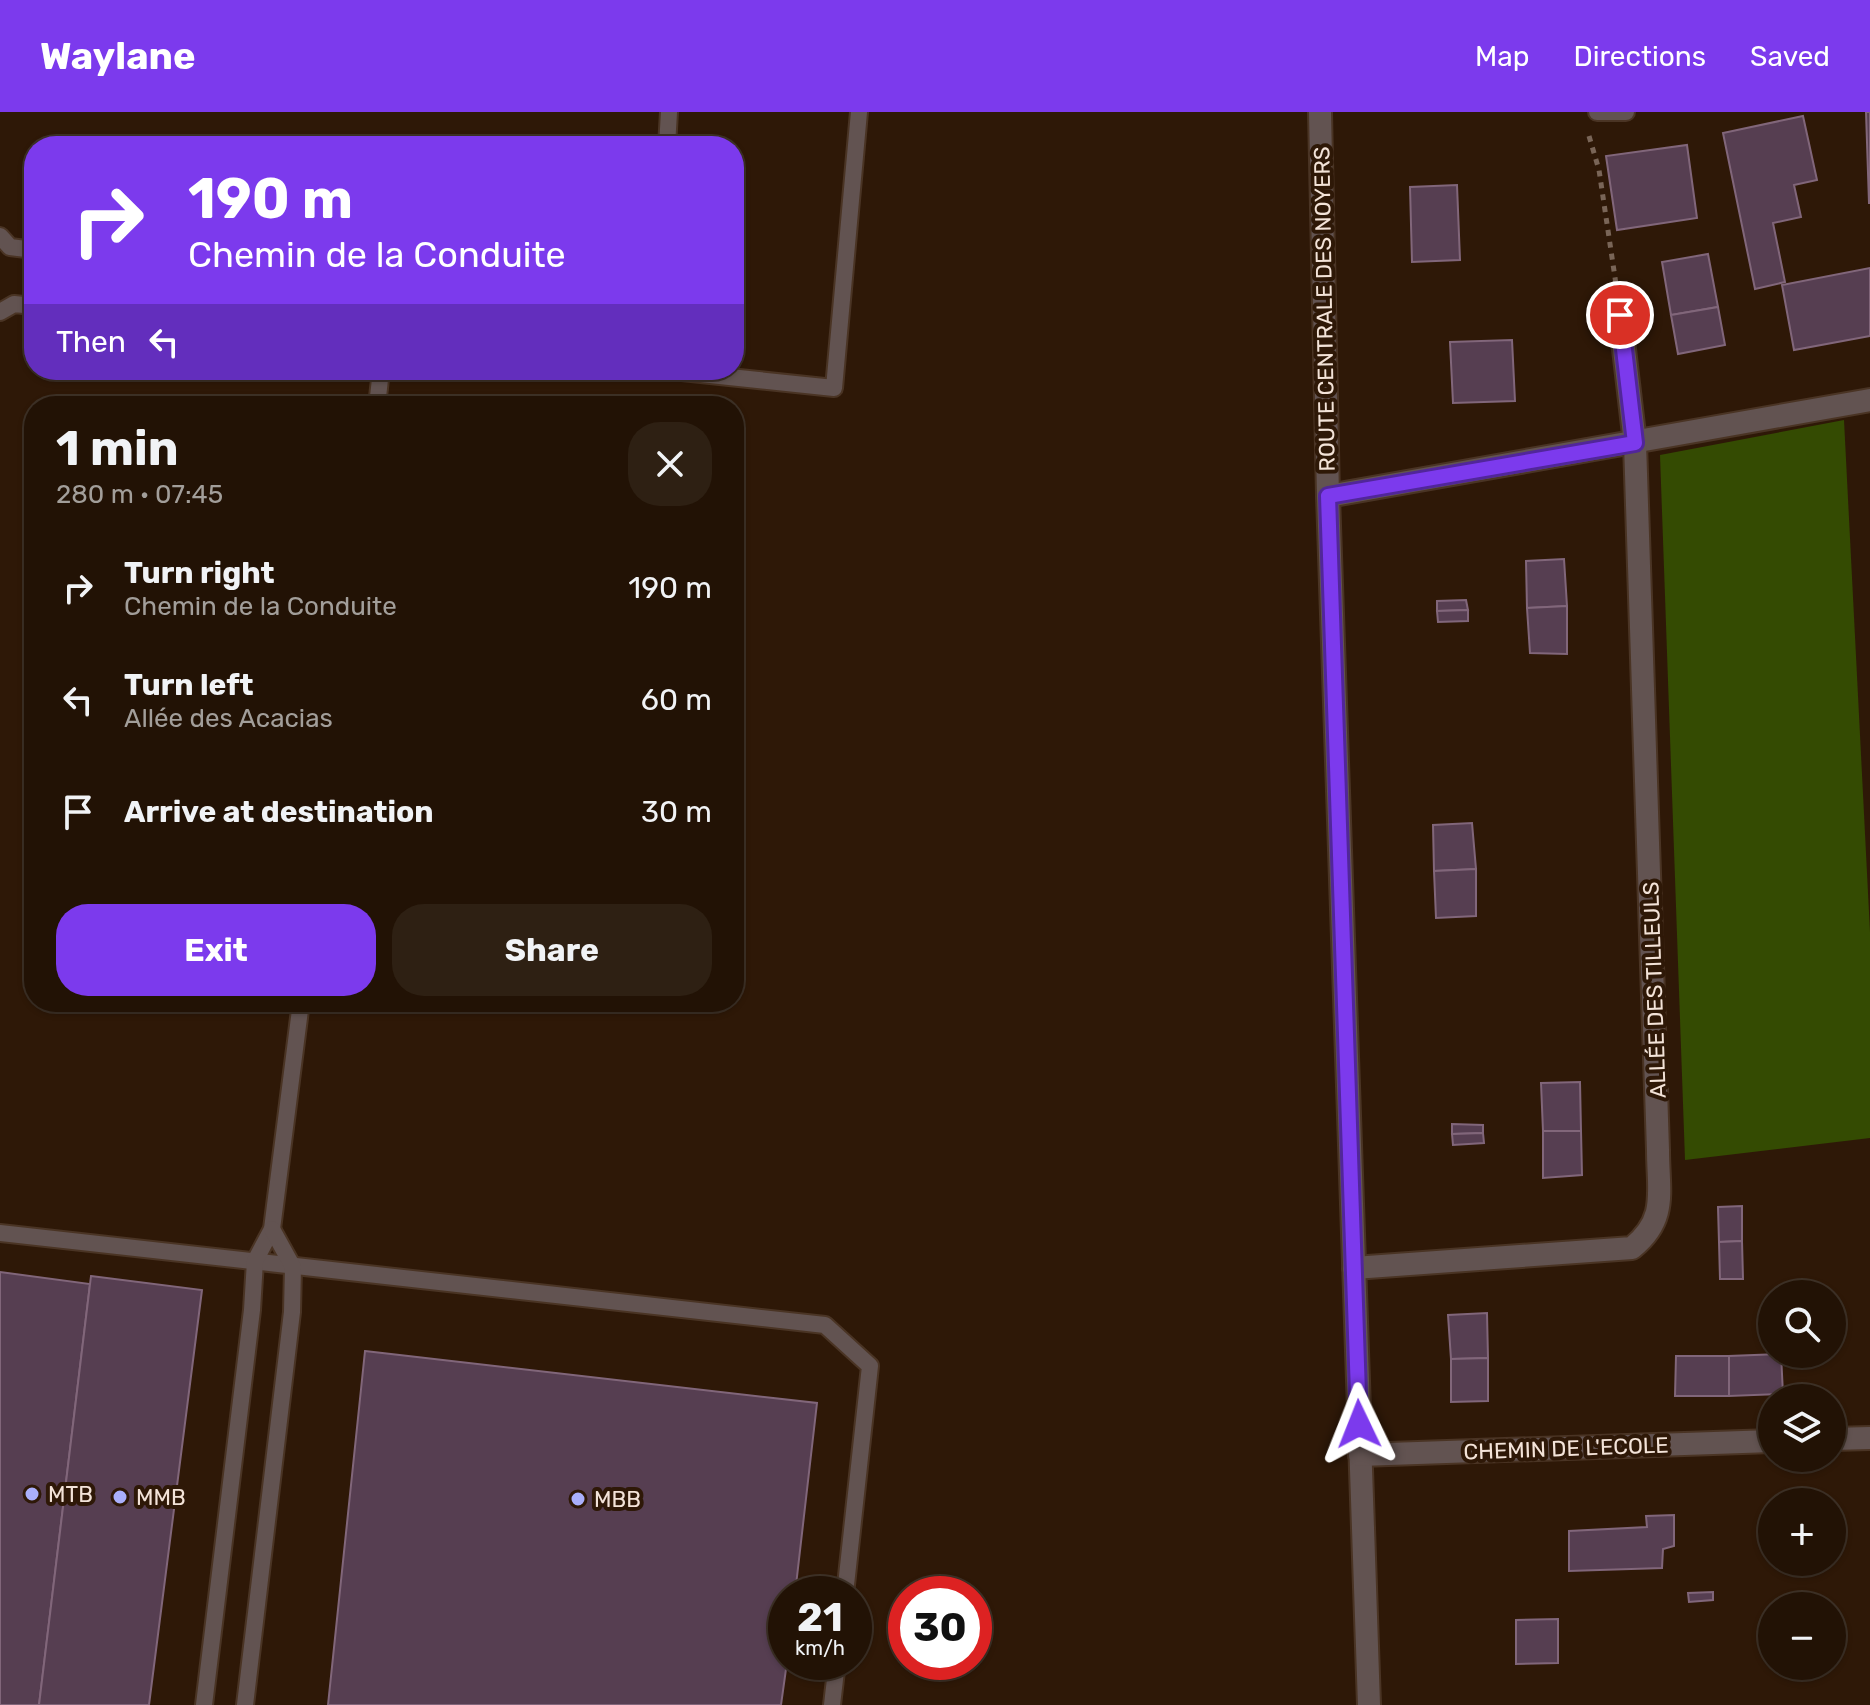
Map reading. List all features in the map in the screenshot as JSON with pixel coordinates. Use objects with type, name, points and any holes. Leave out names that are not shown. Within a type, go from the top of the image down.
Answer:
[{"type":"street","name":"ROUTE CENTRALE DES NOYERS","points":[[1320,112],[1328,496],[1369,1705]]},
{"type":"street","name":"ALLÉE DES TILLEULS","points":[[1354,1268],[1632,1248],[1647,1236],[1657,1220],[1658,1150],[1635,443],[1620,315]]},
{"type":"street","points":[[1328,496],[1870,400]]},
{"type":"street","points":[[1846,1439],[1870,1438]]},
{"type":"street","name":"CHEMIN DE L'ECOLE","points":[[1360,1455],[1758,1441]]},
{"type":"lane","points":[[668,136],[669,112]]},
{"type":"lane","points":[[744,379],[834,388],[859,112]]},
{"type":"lane","points":[[1597,112],[1626,112]]},
{"type":"lane","points":[[0,236],[10,247],[24,249]]},
{"type":"lane","points":[[0,312],[14,304],[24,305]]},
{"type":"lane","points":[[204,1705],[252,1310],[255,1261],[272,1229],[300,1012]]},
{"type":"lane","points":[[245,1705],[292,1312],[293,1267],[272,1229]]},
{"type":"lane","points":[[0,1233],[825,1325],[870,1366],[847,1576]]},
{"type":"lane","points":[[832,1705],[835,1680]]},
{"type":"path","points":[[1586,127],[1599,170],[1620,315]]},
{"type":"green space","points":[[1844,420],[1870,932],[1870,1138],[1685,1160],[1660,455]]},
{"type":"building","points":[[1866,112],[1870,112],[1870,203],[1869,203]]},
{"type":"building","points":[[1803,116],[1817,180],[1794,185],[1801,217],[1773,223],[1785,282],[1755,289],[1723,133]]},
{"type":"building","points":[[1687,145],[1697,218],[1617,230],[1606,156]]},
{"type":"building","points":[[1457,185],[1460,260],[1412,262],[1410,187]]},
{"type":"building","points":[[1708,254],[1718,307],[1671,315],[1662,262]]},
{"type":"building","points":[[1870,268],[1870,336],[1794,350],[1782,285]]},
{"type":"building","points":[[1718,307],[1725,345],[1678,354],[1671,315]]},
{"type":"building","points":[[1512,340],[1515,401],[1453,403],[1450,342]]},
{"type":"building","points":[[1564,559],[1567,606],[1527,608],[1526,561]]},
{"type":"building","points":[[1466,600],[1468,610],[1437,611],[1437,601]]},
{"type":"building","points":[[1567,606],[1567,654],[1530,653],[1527,608]]},
{"type":"building","points":[[1468,610],[1468,621],[1438,622],[1437,611]]},
{"type":"building","points":[[1472,823],[1476,869],[1434,871],[1433,825]]},
{"type":"building","points":[[1476,869],[1476,916],[1436,918],[1434,871]]},
{"type":"building","points":[[1580,1082],[1581,1131],[1543,1131],[1541,1083]]},
{"type":"building","points":[[1452,1124],[1483,1125],[1483,1133],[1452,1134]]},
{"type":"building","points":[[1543,1131],[1581,1131],[1582,1175],[1543,1178]]},
{"type":"building","points":[[1483,1133],[1484,1143],[1453,1145],[1452,1134]]},
{"type":"building","points":[[1742,1206],[1742,1241],[1719,1242],[1718,1207]]},
{"type":"building","points":[[1742,1241],[1743,1279],[1720,1279],[1719,1242]]},
{"type":"building","name":"MTB","points":[[0,1272],[90,1284],[39,1705],[0,1705]]},
{"type":"building","name":"MMB","points":[[91,1276],[202,1290],[149,1705],[39,1705]]},
{"type":"building","points":[[1487,1313],[1488,1358],[1451,1359],[1448,1315]]},
{"type":"building","name":"MBB","points":[[365,1351],[817,1403],[797,1576],[768,1576],[768,1680],[784,1680],[781,1705],[328,1705]]},
{"type":"building","points":[[1758,1355],[1758,1368],[1782,1368],[1782,1384],[1758,1384],[1758,1395],[1729,1396],[1729,1356]]},
{"type":"building","points":[[1676,1356],[1729,1356],[1729,1396],[1675,1396]]},
{"type":"building","points":[[1488,1358],[1488,1401],[1451,1402],[1451,1359]]},
{"type":"building","points":[[1674,1515],[1674,1546],[1663,1549],[1662,1568],[1569,1571],[1569,1531],[1647,1527],[1646,1516]]},
{"type":"building","points":[[1713,1592],[1713,1600],[1689,1602],[1688,1593]]},
{"type":"building","points":[[1558,1619],[1558,1663],[1516,1664],[1516,1620]]},
{"type":"place","name":"MTB","points":[[32,1494]]},
{"type":"place","name":"MMB","points":[[120,1497]]},
{"type":"place","name":"MBB","points":[[578,1499]]},
{"type":"route","points":[[1359,1424],[1328,496],[1635,443],[1620,315]]}]
